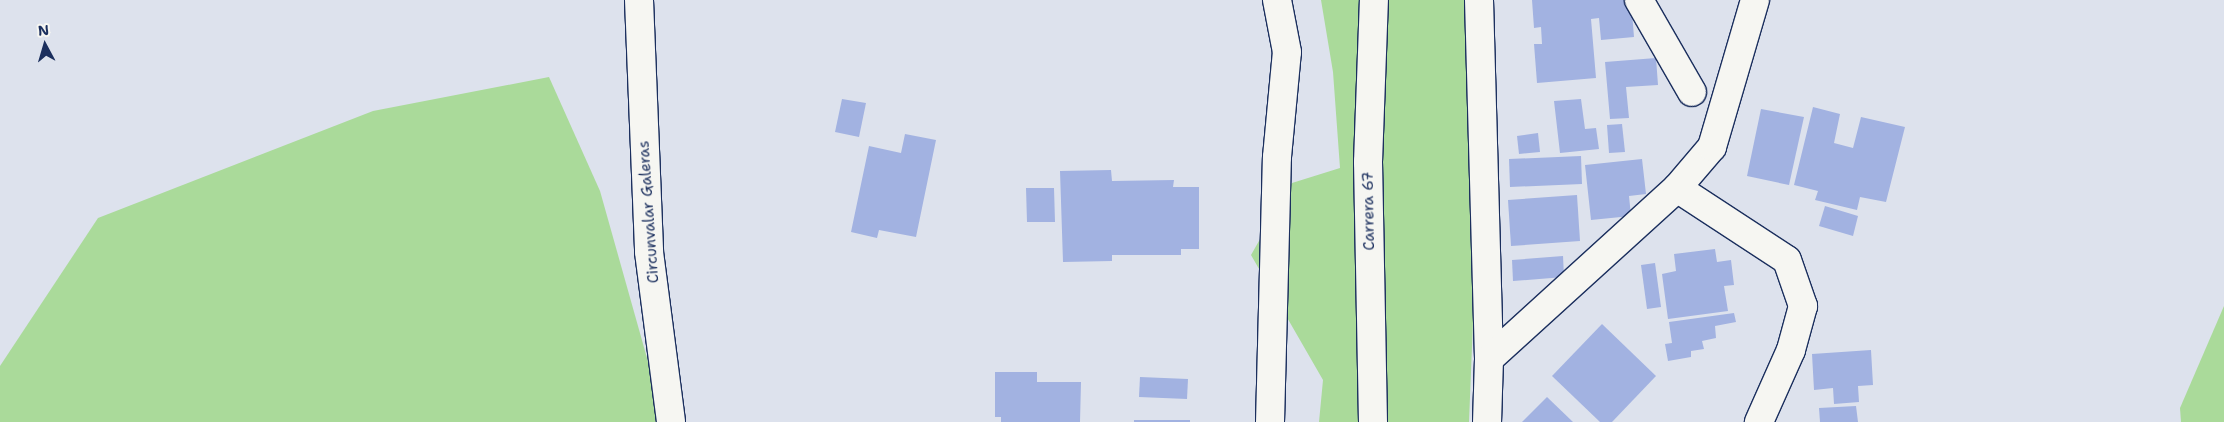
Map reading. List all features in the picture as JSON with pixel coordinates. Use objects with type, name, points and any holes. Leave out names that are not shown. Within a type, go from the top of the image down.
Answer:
[{"type":"street","name":"Circunvalar Galeras","points":[[639,0],[649,252],[671,422]]},
{"type":"street","points":[[1270,422],[1277,157],[1287,52],[1277,0]]},
{"type":"street","name":"Carrera 67","points":[[1373,422],[1368,162],[1374,0]]},
{"type":"street","points":[[1478,0],[1489,359],[1487,422]]},
{"type":"street","points":[[1639,0],[1692,92]]},
{"type":"street","points":[[1489,359],[1677,188],[1712,147],[1754,0]]},
{"type":"street","points":[[1677,188],[1787,260],[1803,306],[1790,350],[1759,422]]},
{"type":"green space","points":[[1321,0],[1472,0],[1483,72],[1469,422],[1319,422],[1323,380],[1251,255],[1292,183],[1340,168],[1333,72]]},
{"type":"green space","points":[[549,77],[600,191],[665,422],[0,422],[0,366],[98,218],[373,111]]},
{"type":"green space","points":[[2224,306],[2224,422],[2181,422],[2180,408]]},
{"type":"building","points":[[1532,0],[1631,0],[1634,37],[1601,40],[1599,18],[1591,19],[1596,78],[1537,83],[1534,44],[1542,44],[1541,27],[1534,28]]},
{"type":"building","points":[[1656,58],[1658,85],[1626,87],[1629,118],[1610,119],[1605,62]]},
{"type":"building","points":[[842,99],[866,103],[859,137],[835,132]]},
{"type":"building","points":[[1581,99],[1585,129],[1596,128],[1599,149],[1560,153],[1554,101]]},
{"type":"building","points":[[1813,107],[1840,114],[1834,143],[1853,148],[1861,117],[1905,127],[1886,202],[1860,197],[1857,210],[1815,200],[1818,191],[1794,185]]},
{"type":"building","points":[[1761,109],[1804,117],[1789,185],[1747,176]]},
{"type":"building","points":[[1622,124],[1625,152],[1609,153],[1607,125]]},
{"type":"building","points":[[1538,133],[1540,152],[1519,154],[1517,136]]},
{"type":"building","points":[[905,134],[936,140],[916,237],[879,230],[877,238],[851,232],[869,146],[901,153]]},
{"type":"building","points":[[1581,156],[1582,184],[1510,187],[1509,159]]},
{"type":"building","points":[[1642,159],[1646,194],[1629,196],[1631,216],[1591,220],[1585,165]]},
{"type":"building","points":[[1111,170],[1112,181],[1174,180],[1173,187],[1199,187],[1199,249],[1181,249],[1181,255],[1112,255],[1112,261],[1063,262],[1060,171]]},
{"type":"building","points":[[1026,188],[1054,188],[1055,222],[1027,222]]},
{"type":"building","points":[[1577,195],[1580,241],[1511,246],[1508,200]]},
{"type":"building","points":[[1825,206],[1858,216],[1853,236],[1819,226]]},
{"type":"building","points":[[1715,249],[1717,262],[1731,260],[1734,285],[1724,286],[1728,311],[1668,319],[1662,274],[1676,271],[1674,254]]},
{"type":"building","points":[[1563,256],[1564,277],[1513,281],[1512,260]]},
{"type":"building","points":[[1655,263],[1661,307],[1647,309],[1641,265]]},
{"type":"building","points":[[1734,313],[1736,322],[1715,326],[1716,338],[1702,341],[1704,349],[1691,351],[1691,357],[1668,361],[1665,344],[1672,343],[1669,322]]},
{"type":"building","points":[[1602,324],[1656,376],[1612,422],[1600,422],[1552,376]]},
{"type":"building","points":[[1871,350],[1873,385],[1858,386],[1859,402],[1834,404],[1833,388],[1814,390],[1812,354]]},
{"type":"building","points":[[995,372],[1037,372],[1037,382],[1081,382],[1080,422],[1001,422],[1001,417],[995,417]]},
{"type":"building","points":[[1140,377],[1188,379],[1187,399],[1139,397]]},
{"type":"building","points":[[1547,397],[1573,422],[1522,422]]},
{"type":"building","points":[[1856,406],[1858,422],[1820,422],[1819,408]]},
{"type":"building","points":[[1134,420],[1190,420],[1190,422],[1134,422]]}]
